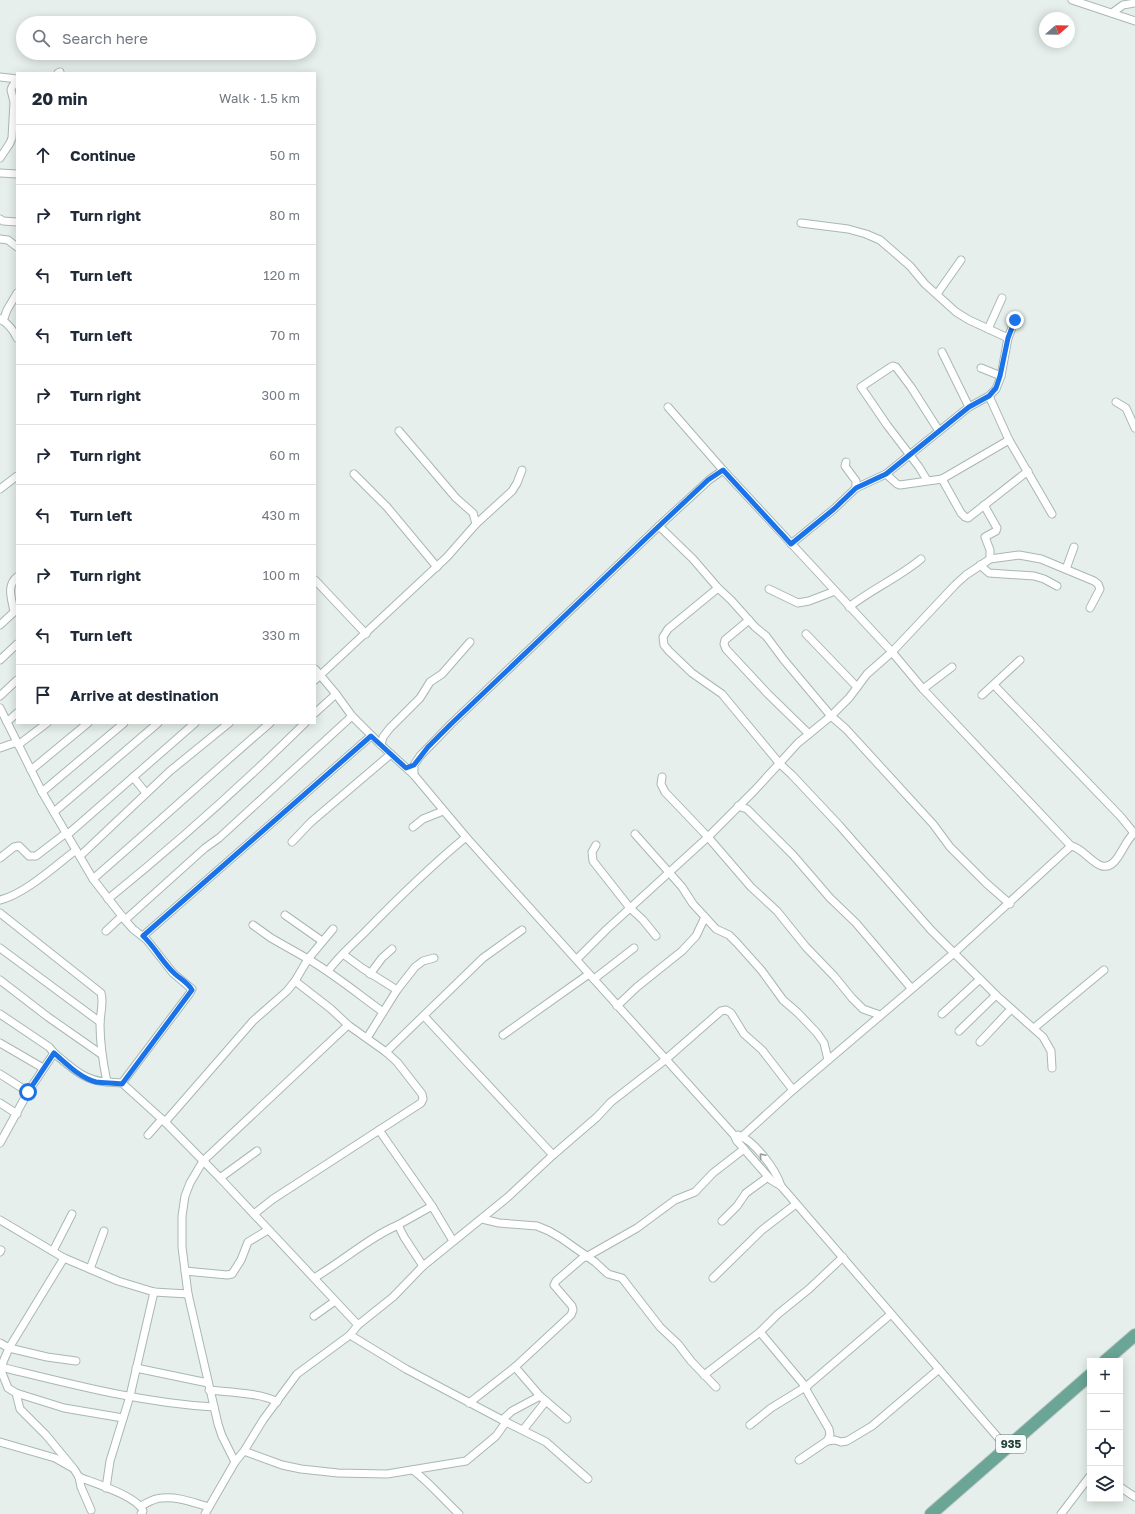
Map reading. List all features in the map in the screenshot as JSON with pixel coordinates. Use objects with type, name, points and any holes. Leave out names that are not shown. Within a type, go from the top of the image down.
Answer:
[{"type":"main road","points":[[1110,1357],[1134,1336]]},
{"type":"main road","name":"935","points":[[931,1514],[1087,1378]]},
{"type":"street","points":[[1072,0],[1135,21]]},
{"type":"street","points":[[1112,13],[1123,5],[1135,3]]},
{"type":"street","points":[[0,78],[16,80]]},
{"type":"street","points":[[0,158],[12,138],[14,102],[11,90],[16,81]]},
{"type":"street","points":[[0,173],[16,174]]},
{"type":"street","points":[[0,219],[3,222],[16,222]]},
{"type":"street","points":[[801,223],[848,229],[880,240],[910,266],[925,284],[963,316],[1008,338]]},
{"type":"street","points":[[0,238],[8,240],[16,246]]},
{"type":"street","points":[[937,294],[961,260]]},
{"type":"street","points":[[16,295],[2,320],[14,331],[16,336]]},
{"type":"street","points":[[988,329],[1002,298]]},
{"type":"street","points":[[791,544],[834,509],[856,488],[886,474],[911,456],[969,407],[989,396],[996,388],[1008,338],[1015,320]]},
{"type":"street","points":[[942,352],[969,407]]},
{"type":"street","points":[[927,480],[861,387],[890,367],[896,367],[911,387],[939,431]]},
{"type":"street","points":[[981,368],[1000,376]]},
{"type":"street","points":[[989,396],[1010,440],[1052,514]]},
{"type":"street","points":[[1116,402],[1126,408],[1135,428]]},
{"type":"street","points":[[668,407],[723,470],[892,652],[923,689],[1071,846],[1081,850],[1100,866],[1105,866],[1115,861],[1125,843],[1134,833],[1121,817],[994,685]]},
{"type":"street","points":[[399,431],[453,495],[473,513],[476,524]]},
{"type":"street","points":[[886,474],[900,485],[942,478],[1010,440]]},
{"type":"street","points":[[846,462],[845,466],[856,481],[856,488]]},
{"type":"street","points":[[522,470],[512,491],[476,524],[437,567],[318,678],[336,694],[352,716],[371,736],[414,775],[466,837],[577,959],[591,977],[665,1060],[737,1138],[744,1149],[768,1177],[781,1186],[1007,1448]]},
{"type":"street","points":[[406,768],[414,765],[428,747],[451,724],[708,480],[723,470]]},
{"type":"street","points":[[942,478],[961,513],[965,517],[970,517],[1028,471]]},
{"type":"street","points":[[354,474],[387,507],[437,567]]},
{"type":"street","points":[[0,490],[16,477]]},
{"type":"street","points":[[984,505],[997,528],[996,531],[985,537],[990,550],[990,559]]},
{"type":"street","points":[[659,526],[770,640],[784,660],[831,716],[846,729],[929,820],[950,847],[986,883],[1010,904]]},
{"type":"street","points":[[1066,569],[1074,547]]},
{"type":"street","points":[[577,959],[668,872],[708,837],[738,806],[783,764],[798,743],[831,716],[849,698],[878,664],[892,652],[955,585],[980,565],[990,559],[1012,555],[1041,559],[1098,584],[1099,591],[1090,608]]},
{"type":"street","points":[[849,607],[864,596],[904,572],[921,559]]},
{"type":"street","points":[[980,565],[989,573],[1034,576],[1044,579],[1057,586]]},
{"type":"street","points":[[0,625],[16,611],[10,593],[11,582],[16,577]]},
{"type":"street","points":[[316,581],[366,634]]},
{"type":"street","points":[[718,588],[668,629],[663,637],[664,645],[692,673],[722,694],[931,930],[996,995],[1034,1028],[1048,1045],[1052,1057],[1052,1068]]},
{"type":"street","points":[[769,589],[798,603],[809,601],[835,591]]},
{"type":"street","points":[[749,620],[725,640],[724,644],[726,649],[768,694],[809,734]]},
{"type":"street","points":[[806,634],[857,687]]},
{"type":"street","points":[[381,745],[383,737],[390,728],[420,698],[430,682],[442,674],[470,642]]},
{"type":"street","points":[[0,660],[16,645]]},
{"type":"street","points":[[982,695],[1020,660]]},
{"type":"street","points":[[923,689],[952,667]]},
{"type":"street","points":[[0,696],[16,681]]},
{"type":"street","points":[[316,712],[336,694]]},
{"type":"street","points":[[0,708],[30,770],[93,879],[123,918],[133,929],[143,936],[156,950],[173,973],[192,990],[122,1084]]},
{"type":"street","points":[[7,722],[16,714]]},
{"type":"street","points":[[106,932],[205,848],[219,838],[352,716]]},
{"type":"street","points":[[0,748],[17,744],[47,724]]},
{"type":"street","points":[[30,770],[87,724]]},
{"type":"street","points":[[42,792],[123,724]]},
{"type":"street","points":[[54,812],[157,724]]},
{"type":"street","points":[[0,858],[14,847],[19,846],[29,856],[36,856],[66,834],[193,724]]},
{"type":"street","points":[[0,900],[24,889],[78,853],[170,771],[228,724]]},
{"type":"street","points":[[93,879],[269,724]]},
{"type":"street","points":[[108,899],[143,871],[227,796],[304,724]]},
{"type":"street","points":[[143,936],[371,736]]},
{"type":"street","points":[[292,842],[311,822],[391,754]]},
{"type":"street","points":[[414,765],[414,775]]},
{"type":"street","points":[[133,777],[146,793]]},
{"type":"street","points":[[662,777],[660,784],[665,792],[708,837],[751,887],[777,911],[806,947],[834,976],[852,998],[863,1009],[880,1014]]},
{"type":"street","points":[[747,798],[747,809]]},
{"type":"street","points":[[738,806],[747,809],[793,854],[830,898],[856,923],[911,988]]},
{"type":"street","points":[[413,826],[423,819],[443,811]]},
{"type":"street","points":[[635,834],[682,887],[693,904],[716,929],[728,935],[737,943],[762,971],[783,1000],[817,1033],[824,1043],[828,1060]]},
{"type":"street","points":[[328,971],[343,954],[413,885],[466,837]]},
{"type":"street","points":[[596,845],[591,856],[593,862],[630,908],[650,927],[656,936]]},
{"type":"street","points":[[737,1138],[880,1014],[954,953],[1010,904],[1071,846]]},
{"type":"street","points":[[0,913],[100,990],[102,996],[100,1022],[101,1054],[107,1082]]},
{"type":"street","points":[[285,915],[322,941]]},
{"type":"street","points":[[617,1006],[637,987],[682,951],[696,936],[705,917]]},
{"type":"street","points":[[253,925],[328,971],[342,983],[383,1012]]},
{"type":"street","points":[[148,1135],[252,1021],[295,981],[308,959],[333,929]]},
{"type":"street","points":[[386,1052],[483,958],[522,930]]},
{"type":"street","points":[[0,948],[100,1022]]},
{"type":"street","points":[[504,1035],[634,948]]},
{"type":"street","points":[[370,974],[382,958],[392,949]]},
{"type":"street","points":[[343,954],[370,974],[397,990]]},
{"type":"street","points":[[367,1038],[397,990],[415,966],[434,958]]},
{"type":"street","points":[[1034,1028],[1104,970]]},
{"type":"street","points":[[942,1014],[980,979]]},
{"type":"street","points":[[0,980],[48,1017],[101,1054]]},
{"type":"street","points":[[254,1214],[274,1199],[420,1103],[423,1099],[422,1094],[397,1062],[386,1052],[348,1025],[331,1009],[295,981]]},
{"type":"street","points":[[959,1031],[996,995]]},
{"type":"street","points":[[980,1042],[1011,1009]]},
{"type":"street","points":[[205,1514],[235,1462],[244,1451],[263,1420],[297,1374],[350,1335],[358,1325],[393,1297],[423,1266],[508,1197],[597,1117],[611,1102],[665,1060],[716,1015],[726,1010],[731,1013],[744,1034],[762,1050],[793,1090]]},
{"type":"street","points":[[0,1014],[49,1047],[54,1053],[82,1075],[97,1082],[122,1084],[163,1120],[220,1178],[358,1325]]},
{"type":"street","points":[[424,1016],[553,1155]]},
{"type":"street","points":[[235,1462],[222,1436],[208,1386],[195,1318],[188,1294],[182,1246],[183,1205],[190,1183],[203,1161],[348,1025]]},
{"type":"street","points":[[0,1043],[43,1068]]},
{"type":"street","points":[[0,1143],[28,1092],[54,1053]]},
{"type":"street","points":[[0,1074],[28,1092]]},
{"type":"street","points":[[0,1103],[17,1114]]},
{"type":"street","points":[[379,1130],[432,1206],[453,1241]]},
{"type":"street","points":[[737,1138],[753,1146],[764,1157],[777,1175],[781,1186]]},
{"type":"street","points":[[468,1403],[515,1366],[571,1315],[573,1310],[572,1306],[554,1285],[556,1281],[585,1256],[637,1228],[675,1200],[695,1192],[713,1173],[744,1149]]},
{"type":"street","points":[[220,1178],[257,1152]]},
{"type":"street","points":[[722,1221],[737,1206],[746,1193],[768,1177]]},
{"type":"street","points":[[713,1278],[762,1230],[796,1204]]},
{"type":"street","points":[[314,1278],[331,1268],[379,1234],[432,1206]]},
{"type":"street","points":[[53,1251],[72,1214]]},
{"type":"street","points":[[482,1219],[498,1223],[537,1226],[561,1238],[610,1275],[621,1277],[660,1327],[678,1344],[691,1361],[716,1387]]},
{"type":"street","points":[[0,1220],[64,1258],[124,1283],[154,1292],[188,1294]]},
{"type":"street","points":[[398,1225],[423,1266]]},
{"type":"street","points":[[185,1271],[227,1275],[232,1274],[241,1260],[248,1242],[268,1230]]},
{"type":"street","points":[[90,1269],[104,1231]]},
{"type":"street","points":[[704,1375],[760,1332],[778,1314],[809,1289],[843,1257]]},
{"type":"street","points":[[64,1258],[9,1348],[2,1367],[2,1378],[8,1388],[16,1393],[64,1408],[123,1418]]},
{"type":"street","points":[[106,1488],[110,1461],[130,1396],[154,1292]]},
{"type":"street","points":[[314,1316],[335,1301]]},
{"type":"street","points":[[750,1425],[771,1408],[806,1386],[891,1314]]},
{"type":"street","points":[[760,1332],[806,1386],[808,1393],[835,1440]]},
{"type":"street","points":[[350,1335],[406,1369],[468,1403],[546,1442],[588,1479]]},
{"type":"street","points":[[0,1343],[9,1348],[47,1357],[76,1361]]},
{"type":"street","points":[[515,1366],[540,1396],[567,1418]]},
{"type":"street","points":[[2,1367],[79,1386],[130,1396],[184,1405],[214,1407]]},
{"type":"street","points":[[136,1368],[208,1386],[268,1397],[277,1402]]},
{"type":"street","points":[[827,1441],[847,1441],[872,1426],[939,1369]]},
{"type":"street","points":[[16,1393],[20,1409],[46,1435],[74,1469],[79,1477],[81,1487],[91,1510]]},
{"type":"street","points":[[244,1451],[282,1465],[301,1469],[373,1475],[466,1462],[496,1436],[504,1421],[512,1411],[540,1396]]},
{"type":"street","points":[[523,1430],[546,1402]]},
{"type":"street","points":[[799,1460],[827,1441],[830,1437],[830,1433]]},
{"type":"street","points":[[0,1442],[55,1458],[74,1469]]},
{"type":"street","points":[[413,1470],[428,1482],[459,1514]]},
{"type":"street","points":[[79,1477],[128,1498],[141,1506],[143,1511],[142,1514]]},
{"type":"street","points":[[1061,1514],[1087,1480]]},
{"type":"street","points":[[1123,1489],[1135,1497]]},
{"type":"street","points":[[141,1506],[162,1497],[182,1500],[209,1507]]},
{"type":"route","points":[[28,1092],[54,1053],[90,1080],[122,1084],[192,990],[173,973],[156,950],[143,936],[168,916],[281,814],[371,736],[406,768],[414,765],[428,747],[451,724],[708,480],[723,470],[791,544],[825,517],[856,488],[886,474],[911,456],[969,407],[989,396],[996,388],[1008,338],[1015,320]]}]
